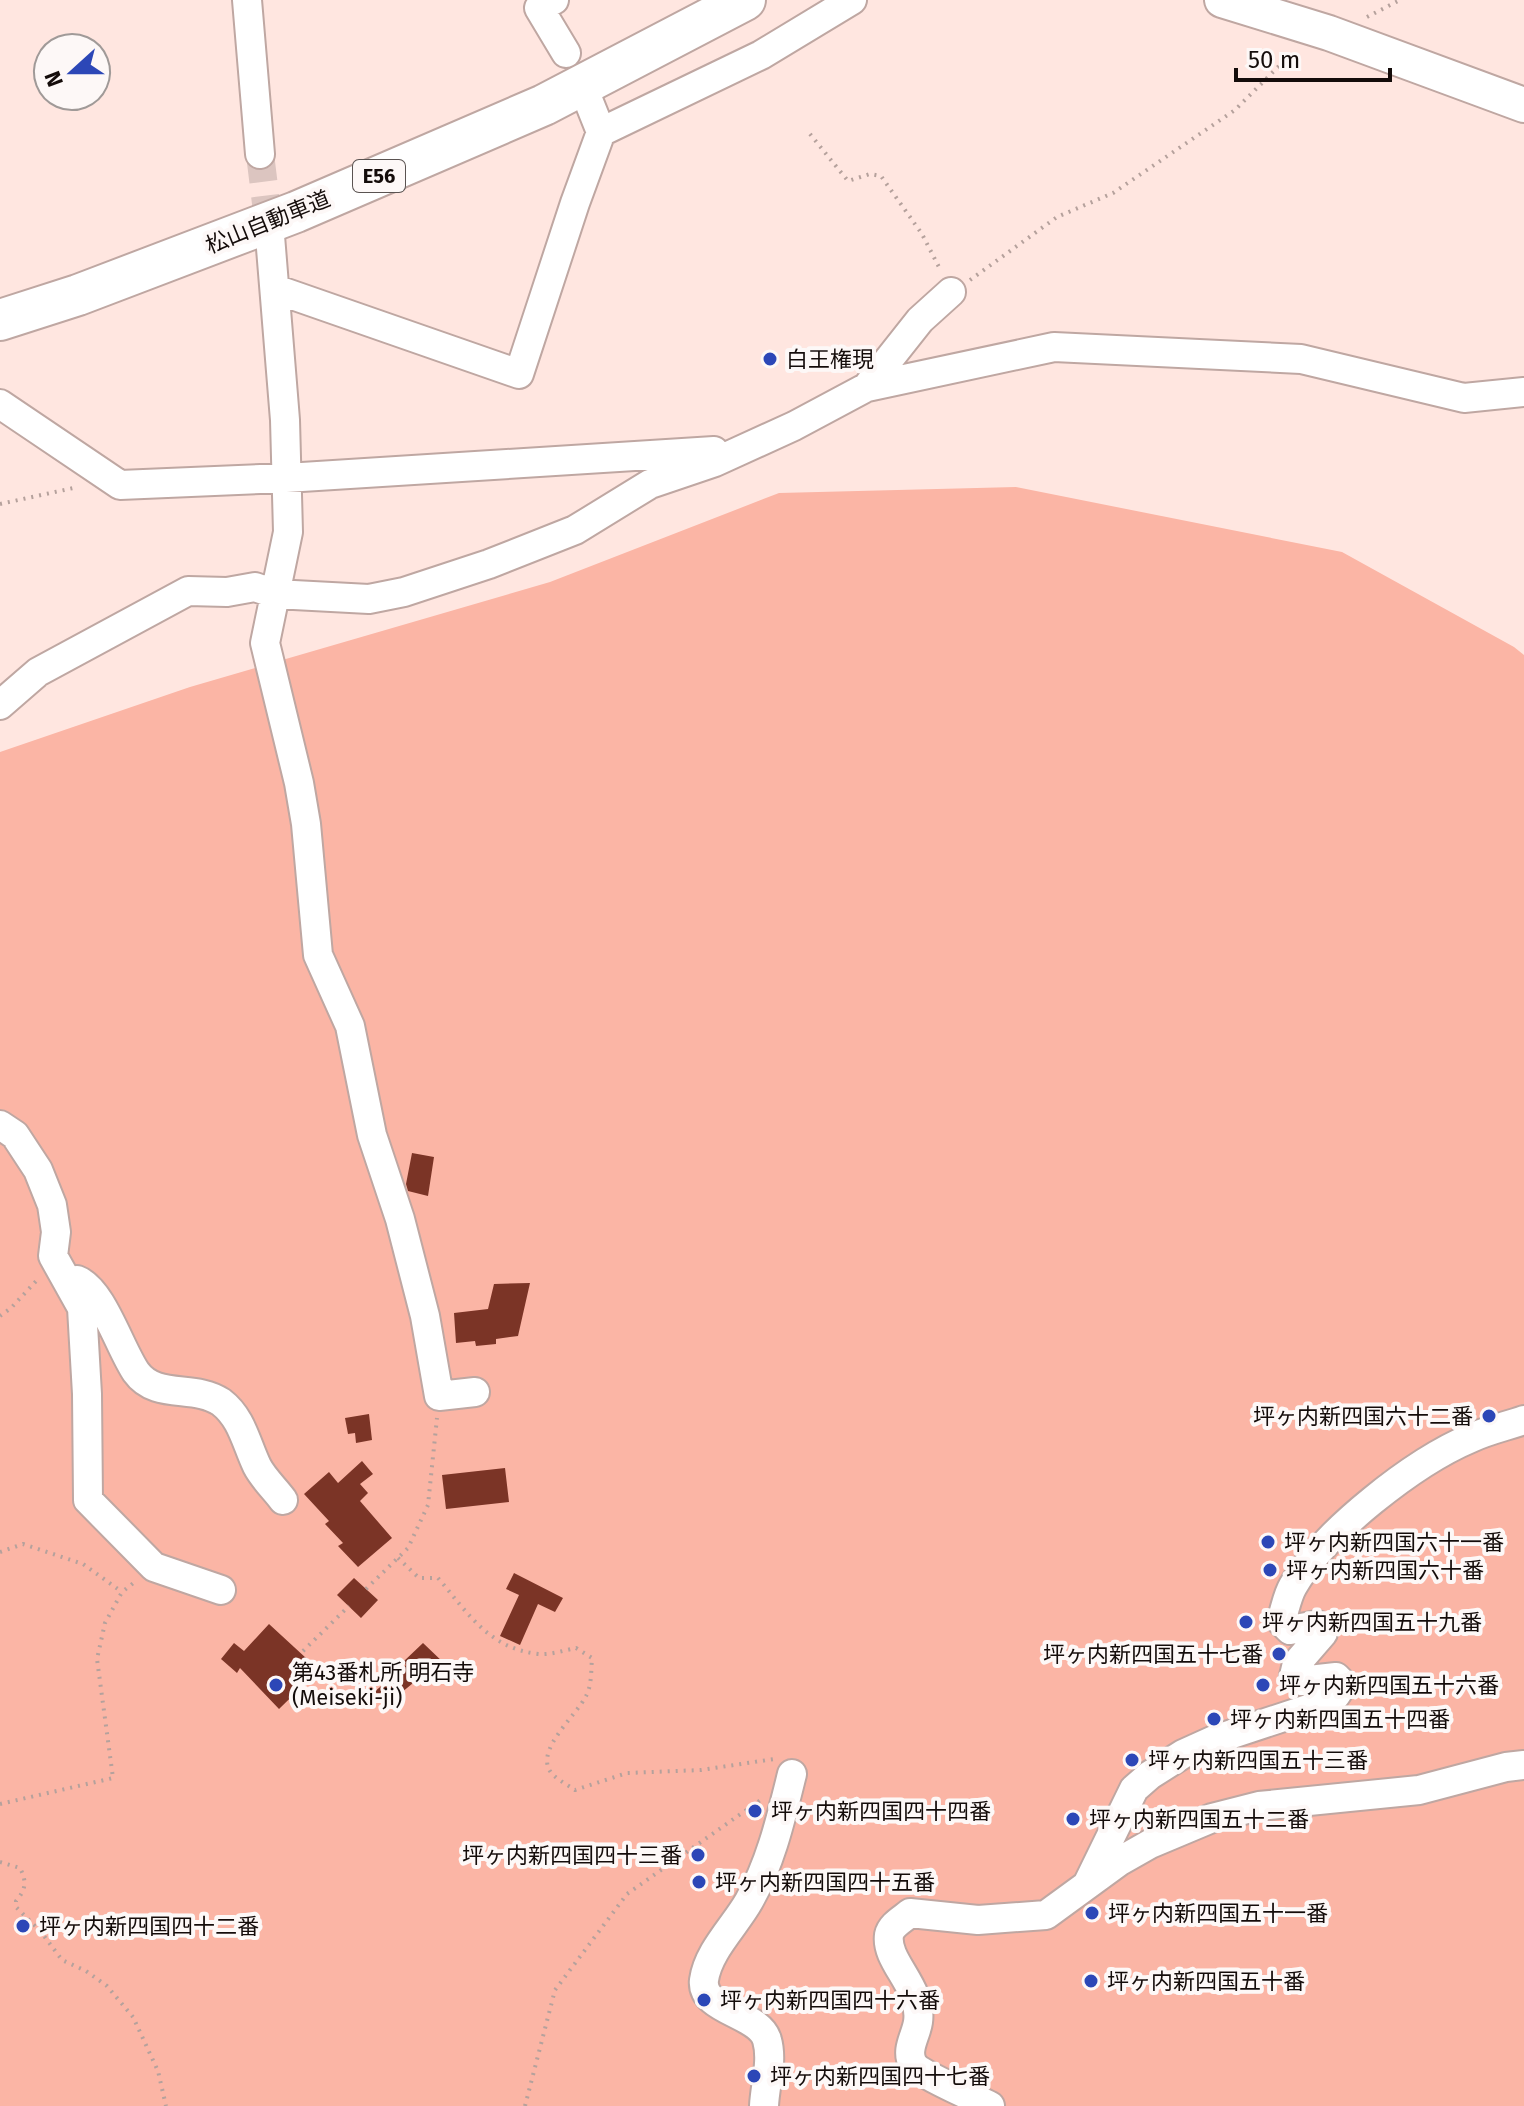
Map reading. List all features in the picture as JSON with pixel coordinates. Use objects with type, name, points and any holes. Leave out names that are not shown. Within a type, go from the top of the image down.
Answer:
[{"type":"highway","name":"松山自動車道","points":[[0,302],[163,244],[319,182],[551,81],[710,0]]},
{"type":"highway","name":"松山自動車道","points":[[0,320],[78,295],[296,212],[544,105],[745,0]]},
{"type":"main road","points":[[1222,0],[1329,33],[1524,105]]},
{"type":"street","points":[[247,0],[260,154]]},
{"type":"street","points":[[554,0],[539,8],[566,53]]},
{"type":"street","points":[[601,132],[761,55],[852,0]]},
{"type":"street","points":[[275,289],[519,374],[601,132],[587,97]]},
{"type":"street","points":[[270,236],[288,532],[265,643],[306,824],[318,955],[350,1026],[372,1135],[400,1219],[425,1316],[439,1396],[475,1392]]},
{"type":"street","points":[[867,387],[920,320],[951,292]]},
{"type":"street","points":[[0,705],[38,672],[188,591],[227,592],[255,587],[275,594],[369,599],[404,592],[489,564],[575,530],[650,484],[715,462],[794,426],[867,387],[1054,347],[1301,359],[1464,398],[1524,392]]},
{"type":"street","points":[[0,404],[120,485],[738,450]]},
{"type":"street","points":[[0,1125],[15,1135],[38,1170],[54,1219],[58,1266],[82,1308],[88,1500],[154,1567],[221,1590]]},
{"type":"street","points":[[58,1266],[82,1281],[93,1293],[137,1374],[152,1388],[199,1393],[219,1401],[236,1416],[258,1469],[283,1500]]},
{"type":"street","points":[[1085,1887],[1134,1789],[1150,1775],[1183,1754],[1214,1740],[1323,1704],[1336,1695],[1343,1684],[1336,1677],[1300,1681],[1294,1676],[1297,1663],[1323,1633],[1317,1625],[1290,1630],[1281,1621],[1292,1588],[1311,1562],[1345,1526],[1400,1479],[1470,1438],[1524,1420]]},
{"type":"street","points":[[990,2106],[927,2076],[913,2065],[910,2048],[918,2022],[917,1997],[892,1953],[889,1935],[894,1926],[910,1913],[978,1920],[1046,1915],[1120,1861],[1150,1844],[1212,1818],[1259,1806],[1419,1790],[1524,1765]]},
{"type":"street","points":[[764,2106],[765,2080],[770,2066],[767,2039],[761,2027],[718,2005],[706,1991],[704,1981],[712,1958],[755,1887],[777,1837],[792,1774]]},
{"type":"path","points":[[810,134],[848,181],[870,174],[881,176],[922,234],[951,292],[1057,217],[1113,193],[1235,110],[1290,53],[1329,33]]},
{"type":"path","points":[[0,504],[87,485],[120,485]]},
{"type":"path","points":[[0,1316],[37,1280],[58,1266]]},
{"type":"path","points":[[366,1589],[408,1548],[428,1505],[439,1396]]},
{"type":"path","points":[[0,1552],[23,1544],[83,1564],[122,1592]]},
{"type":"path","points":[[398,1558],[419,1578],[438,1578],[484,1632],[508,1648],[542,1654],[576,1648],[592,1658],[589,1692],[573,1717],[553,1739],[546,1756],[550,1772],[575,1790],[627,1773],[701,1770],[786,1758],[792,1774],[754,1805],[627,1894],[555,1990],[525,2106]]},
{"type":"path","points":[[0,1804],[113,1778],[97,1659],[105,1623],[122,1592],[154,1567]]},
{"type":"path","points":[[303,1651],[349,1606]]},
{"type":"path","points":[[0,1862],[20,1868],[25,1879],[24,1891],[16,1901],[16,1907],[41,1932],[62,1960],[86,1971],[107,1986],[133,2017],[158,2071],[166,2106]]},
{"type":"shaded area","points":[[1016,487],[1342,552],[1524,655],[1524,2106],[0,2106],[0,752],[190,687],[550,582],[779,493]]},
{"type":"building","points":[[412,1153],[434,1157],[428,1196],[408,1191],[406,1184]]},
{"type":"building","points":[[530,1283],[518,1336],[496,1339],[496,1344],[476,1346],[475,1341],[456,1343],[454,1313],[488,1309],[494,1284]]},
{"type":"building","points":[[369,1414],[372,1440],[356,1443],[355,1433],[348,1434],[345,1418]]},
{"type":"building","points":[[362,1461],[373,1474],[360,1484],[368,1493],[360,1501],[392,1538],[358,1567],[338,1546],[343,1543],[325,1524],[329,1521],[304,1494],[329,1472],[338,1483]]},
{"type":"building","points":[[505,1468],[509,1502],[446,1509],[442,1475]]},
{"type":"building","points":[[514,1573],[563,1598],[555,1612],[538,1604],[520,1645],[500,1636],[519,1595],[506,1589]]},
{"type":"building","points":[[354,1578],[378,1600],[361,1618],[337,1595]]},
{"type":"building","points":[[269,1624],[319,1670],[279,1709],[240,1668],[237,1673],[221,1659],[234,1643],[244,1651]]},
{"type":"building","points":[[423,1643],[445,1664],[423,1684],[418,1679],[385,1706],[373,1693],[406,1665],[403,1662]]},
{"type":"tunnel","points":[[260,154],[270,236]]},
{"type":"place","name":"白王権現","points":[[770,359]]},
{"type":"place","name":"坪ヶ内新四国六十二番","points":[[1489,1416]]},
{"type":"place","name":"坪ヶ内新四国六十一番","points":[[1268,1542]]},
{"type":"place","name":"坪ヶ内新四国六十番","points":[[1270,1570]]},
{"type":"place","name":"坪ヶ内新四国五十九番","points":[[1246,1622]]},
{"type":"place","name":"坪ヶ内新四国五十七番","points":[[1279,1654]]},
{"type":"place","name":"第43番札所 明石寺 (Meiseki-ji)","points":[[276,1685]]},
{"type":"place","name":"坪ヶ内新四国五十六番","points":[[1263,1685]]},
{"type":"place","name":"坪ヶ内新四国五十四番","points":[[1214,1719]]},
{"type":"place","name":"坪ヶ内新四国五十三番","points":[[1132,1760]]},
{"type":"place","name":"坪ヶ内新四国四十四番","points":[[755,1811]]},
{"type":"place","name":"坪ヶ内新四国五十二番","points":[[1073,1819]]},
{"type":"place","name":"坪ヶ内新四国四十三番","points":[[698,1855]]},
{"type":"place","name":"坪ヶ内新四国四十五番","points":[[699,1882]]},
{"type":"place","name":"坪ヶ内新四国五十一番","points":[[1092,1913]]},
{"type":"place","name":"坪ヶ内新四国四十二番","points":[[23,1926]]},
{"type":"place","name":"坪ヶ内新四国五十番","points":[[1091,1981]]},
{"type":"place","name":"坪ヶ内新四国四十六番","points":[[704,2000]]},
{"type":"place","name":"坪ヶ内新四国四十七番","points":[[754,2076]]}]
